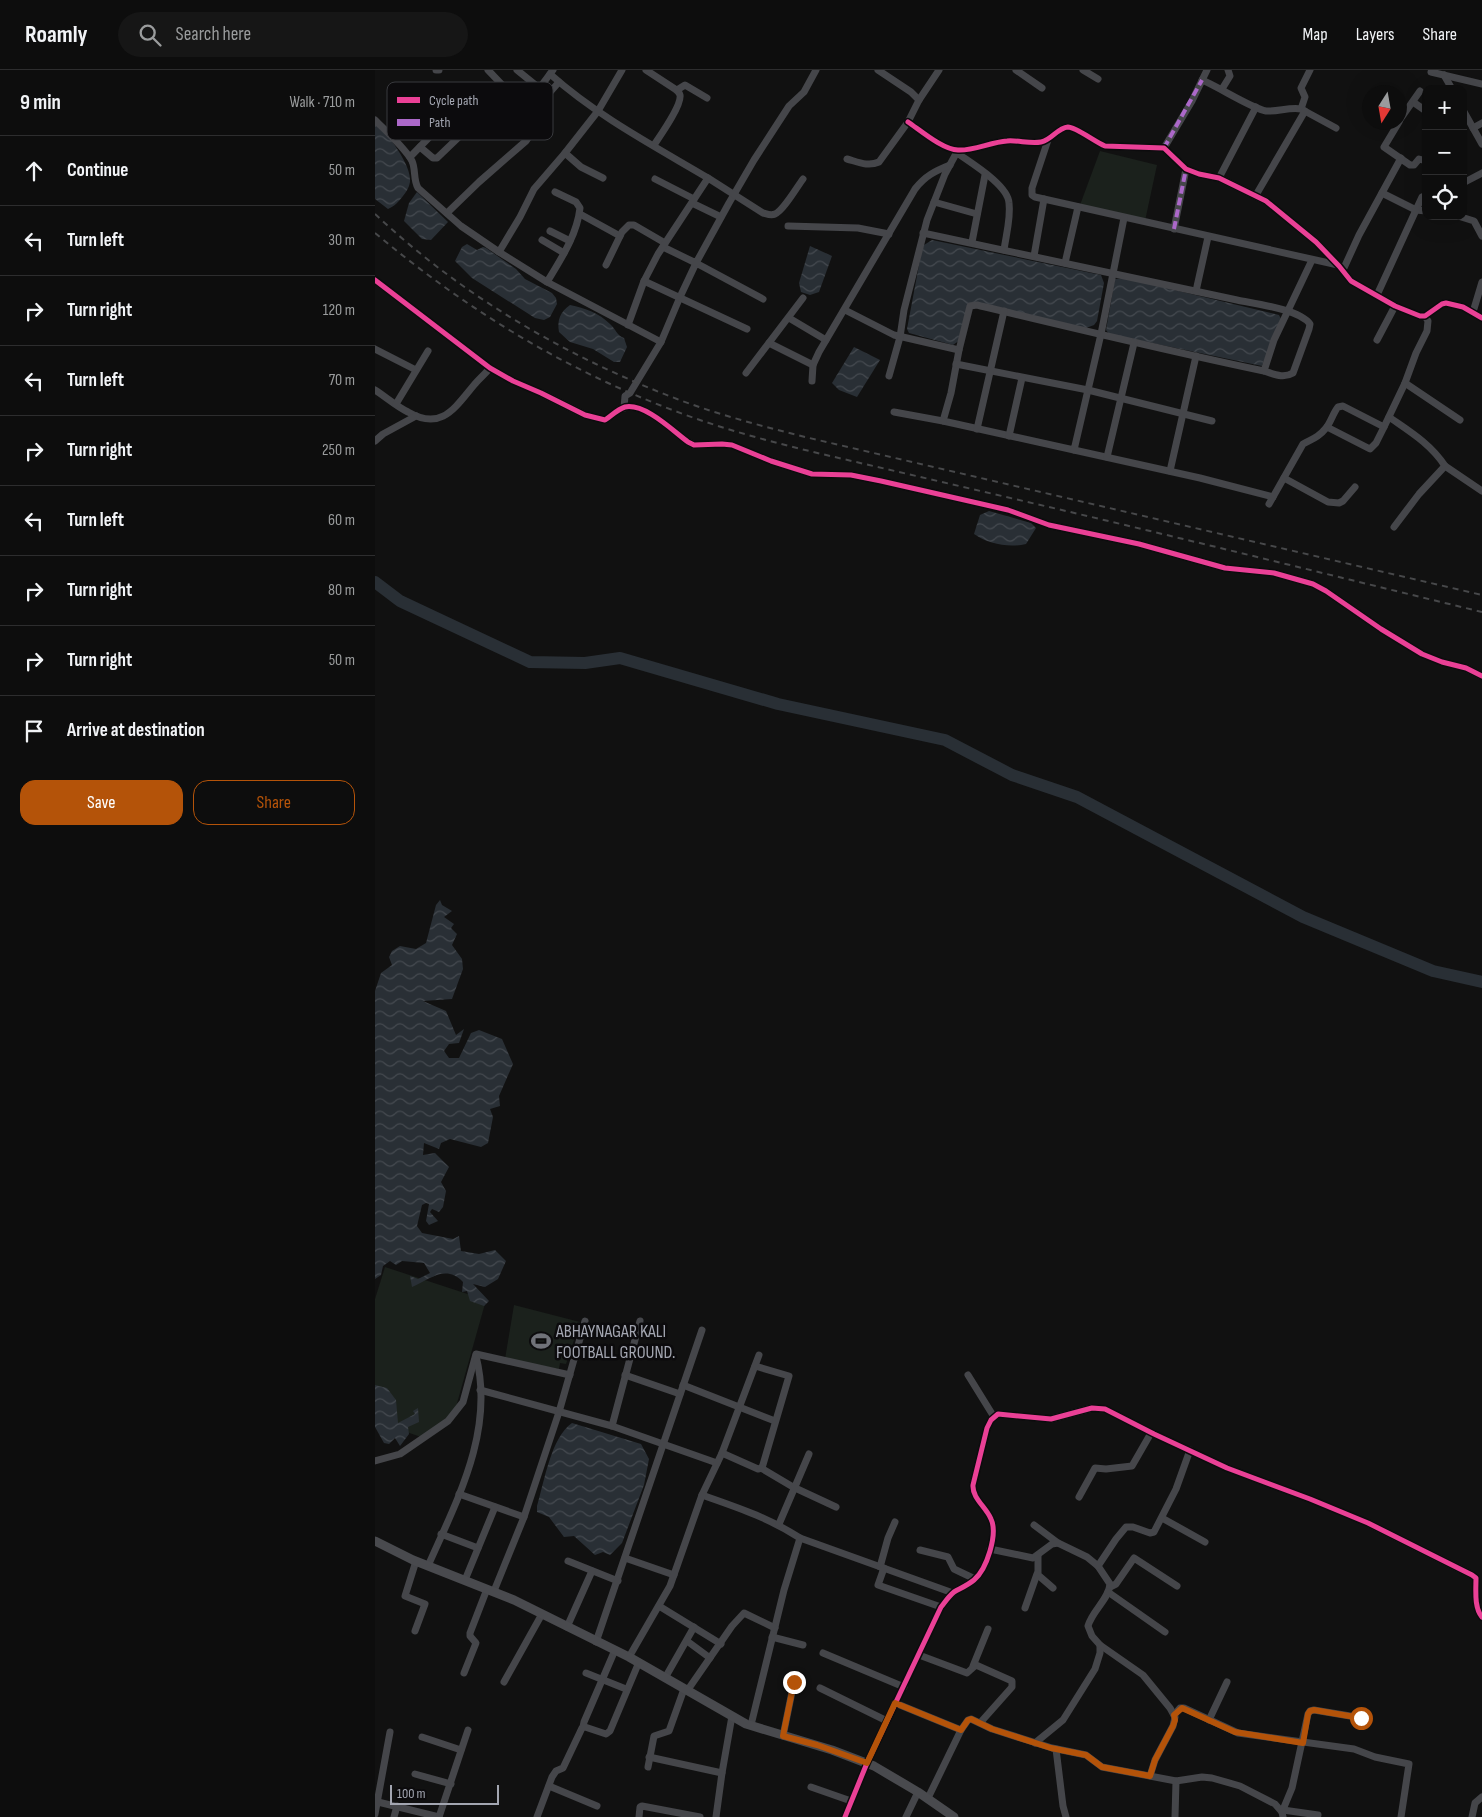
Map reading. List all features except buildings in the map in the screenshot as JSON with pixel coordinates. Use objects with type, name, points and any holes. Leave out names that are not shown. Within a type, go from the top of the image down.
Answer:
[{"type":"main road","points":[[375,1541],[427,1566],[515,1600],[639,1662],[685,1690],[751,1725],[817,1745],[867,1763],[928,1798],[953,1817]]},
{"type":"street","points":[[488,70],[499,82]]},
{"type":"street","points":[[517,70],[532,82]]},
{"type":"street","points":[[499,252],[520,218],[534,189],[598,111],[622,70]]},
{"type":"street","points":[[646,70],[679,93],[679,102],[654,145]]},
{"type":"street","points":[[623,408],[625,396],[630,393],[661,342],[696,263],[734,193],[789,106],[801,96],[816,70]]},
{"type":"street","points":[[878,70],[911,92],[919,100]]},
{"type":"street","points":[[847,159],[873,165],[879,162],[908,122],[919,100],[939,70]]},
{"type":"street","points":[[1016,70],[1042,88]]},
{"type":"street","points":[[1083,70],[1098,79]]},
{"type":"street","points":[[1164,148],[1207,70]]},
{"type":"street","points":[[1222,89],[1230,76],[1228,70]]},
{"type":"street","points":[[1256,195],[1303,110],[1305,97],[1301,86],[1311,70]]},
{"type":"street","points":[[544,82],[552,72],[559,82],[598,111],[769,215],[775,214],[780,210],[803,178]]},
{"type":"street","points":[[1431,72],[1482,84]]},
{"type":"street","points":[[1444,75],[1450,85]]},
{"type":"street","points":[[1202,80],[1255,107],[1271,111],[1295,108],[1303,110],[1336,128]]},
{"type":"street","points":[[553,89],[559,82]]},
{"type":"street","points":[[677,90],[685,85],[707,98]]},
{"type":"street","points":[[1407,111],[1420,91]]},
{"type":"street","points":[[1413,102],[1422,108]]},
{"type":"street","points":[[1219,178],[1255,107]]},
{"type":"street","points":[[1467,117],[1482,144]]},
{"type":"street","points":[[375,120],[387,133]]},
{"type":"street","points":[[908,122],[942,144],[958,151],[1003,189],[1009,202],[1004,250]]},
{"type":"street","points":[[1473,128],[1482,123]]},
{"type":"street","points":[[889,376],[900,337],[904,310],[923,233],[934,202],[958,151],[1006,141],[1040,142],[1048,140],[1063,128],[1069,127],[1105,146],[1164,148],[1186,168],[1199,174],[1219,178],[1266,200],[1316,242],[1351,281],[1395,306],[1420,316],[1425,316],[1442,304],[1447,303],[1473,312],[1482,318]]},
{"type":"street","points":[[1394,130],[1384,147],[1412,166],[1419,159],[1422,160]]},
{"type":"street","points":[[394,140],[410,157],[418,188],[461,226],[547,282],[661,342]]},
{"type":"street","points":[[410,157],[427,140]]},
{"type":"street","points":[[420,147],[433,158],[437,158],[456,140]]},
{"type":"street","points":[[447,213],[526,140]]},
{"type":"street","points":[[1048,140],[1031,191],[1033,196],[1341,268]]},
{"type":"street","points":[[565,153],[581,167],[603,178]]},
{"type":"street","points":[[1341,268],[1401,158]]},
{"type":"street","points":[[812,381],[813,365],[826,340],[923,179],[931,173],[950,165]]},
{"type":"street","points":[[1174,229],[1186,168]]},
{"type":"street","points":[[972,242],[985,174]]},
{"type":"street","points":[[1467,181],[1482,174]]},
{"type":"street","points":[[628,325],[644,281],[664,245],[708,178]]},
{"type":"street","points":[[655,179],[721,217]]},
{"type":"street","points":[[547,282],[570,241],[580,214],[580,208],[576,202],[555,192]]},
{"type":"street","points":[[1382,193],[1416,210],[1422,211]]},
{"type":"street","points":[[1377,295],[1422,197]]},
{"type":"street","points":[[1033,256],[1044,199]]},
{"type":"street","points":[[934,202],[977,214]]},
{"type":"street","points":[[1065,263],[1078,207]]},
{"type":"street","points":[[580,214],[620,236]]},
{"type":"street","points":[[1074,450],[1101,334],[1124,218]]},
{"type":"street","points":[[1467,218],[1474,221],[1482,236]]},
{"type":"street","points":[[605,265],[627,226],[634,225],[664,245],[763,299]]},
{"type":"street","points":[[788,226],[858,228],[889,234]]},
{"type":"street","points":[[550,231],[570,241]]},
{"type":"street","points":[[923,233],[1288,311],[1306,318],[1310,324],[1294,371],[1285,376],[1134,343],[1004,311],[977,305],[970,306],[943,421]]},
{"type":"street","points":[[1195,291],[1208,238]]},
{"type":"street","points":[[542,240],[564,253]]},
{"type":"street","points":[[1264,371],[1274,340],[1312,260]]},
{"type":"street","points":[[375,280],[490,368],[585,415],[605,420],[623,408],[632,407],[652,415],[694,445],[732,445],[771,461],[813,474],[851,475],[1021,513],[1049,525],[1131,542],[1225,568],[1274,573],[1313,584],[1422,654],[1441,662],[1466,668],[1482,676]]},
{"type":"street","points":[[644,281],[747,330]]},
{"type":"street","points":[[1473,312],[1482,282]]},
{"type":"street","points":[[746,373],[803,298]]},
{"type":"street","points":[[1377,340],[1395,306]]},
{"type":"street","points":[[845,310],[900,337],[959,350]]},
{"type":"street","points":[[977,429],[1004,311]]},
{"type":"street","points":[[1327,427],[1371,449],[1377,443],[1427,331],[1428,321],[1425,316]]},
{"type":"street","points":[[789,318],[826,340]]},
{"type":"street","points":[[769,343],[813,365]]},
{"type":"street","points":[[1107,457],[1134,343]]},
{"type":"street","points":[[375,349],[416,370]]},
{"type":"street","points":[[396,404],[428,351]]},
{"type":"street","points":[[1170,471],[1196,356]]},
{"type":"street","points":[[956,364],[1088,390],[1212,421]]},
{"type":"street","points":[[375,390],[416,416],[433,419],[442,418],[460,403],[475,383],[490,368]]},
{"type":"street","points":[[1009,436],[1022,378]]},
{"type":"street","points":[[1405,383],[1461,420]]},
{"type":"street","points":[[894,412],[1170,471],[1271,501],[1303,444],[1311,442],[1327,427],[1336,410],[1341,406],[1383,427]]},
{"type":"street","points":[[375,441],[383,434],[416,416]]},
{"type":"street","points":[[1389,417],[1425,443],[1445,466],[1482,490]]},
{"type":"street","points":[[375,429],[383,434]]},
{"type":"street","points":[[1394,527],[1419,494],[1445,466]]},
{"type":"street","points":[[1284,478],[1333,503],[1343,502],[1355,487]]},
{"type":"street","points":[[464,1672],[476,1642],[470,1636],[470,1633],[524,1517],[559,1412],[585,1321]]},
{"type":"street","points":[[612,1426],[640,1321]]},
{"type":"street","points":[[596,1642],[702,1330]]},
{"type":"street","points":[[475,1353],[570,1375]]},
{"type":"street","points":[[427,1566],[472,1462],[477,1440],[481,1404],[480,1369],[475,1353]]},
{"type":"street","points":[[375,1461],[400,1454],[424,1439],[454,1415],[463,1402],[475,1353]]},
{"type":"street","points":[[629,1657],[659,1606],[674,1575],[759,1355]]},
{"type":"street","points":[[755,1366],[789,1376],[761,1468]]},
{"type":"street","points":[[625,1374],[680,1394]]},
{"type":"street","points":[[968,1375],[995,1417]]},
{"type":"street","points":[[683,1385],[775,1421]]},
{"type":"street","points":[[480,1390],[612,1426],[717,1463]]},
{"type":"street","points":[[845,1817],[867,1763],[941,1607],[953,1593],[975,1579],[986,1562],[994,1526],[991,1517],[973,1490],[987,1428],[998,1414],[1051,1419],[1092,1408],[1105,1409],[1151,1433],[1227,1468],[1367,1523],[1476,1578]]},
{"type":"street","points":[[1079,1497],[1095,1468],[1106,1469],[1132,1466],[1151,1433]]},
{"type":"street","points":[[1098,1566],[1126,1527],[1133,1527],[1151,1533],[1162,1518],[1176,1489],[1189,1450]]},
{"type":"street","points":[[722,1453],[758,1469],[761,1468],[793,1487],[837,1507]]},
{"type":"street","points":[[779,1524],[793,1487],[809,1454]]},
{"type":"street","points":[[459,1494],[524,1517]]},
{"type":"street","points":[[703,1496],[761,1516],[779,1524],[800,1538],[953,1593]]},
{"type":"street","points":[[465,1580],[495,1507]]},
{"type":"street","points":[[1162,1518],[1205,1542]]},
{"type":"street","points":[[895,1522],[888,1538],[878,1585],[941,1607]]},
{"type":"street","points":[[1034,1525],[1058,1543],[1087,1557],[1098,1566],[1110,1582],[1109,1590]]},
{"type":"street","points":[[441,1534],[478,1548]]},
{"type":"street","points":[[751,1725],[784,1590],[800,1538]]},
{"type":"street","points":[[990,1549],[1033,1558],[1052,1544],[1058,1543]]},
{"type":"street","points":[[920,1550],[948,1557],[954,1569],[975,1579]]},
{"type":"street","points":[[1025,1608],[1037,1574],[1038,1555]]},
{"type":"street","points":[[625,1558],[674,1575]]},
{"type":"street","points":[[1150,1776],[1155,1760],[1173,1726],[1174,1715],[1171,1708],[1143,1675],[1100,1645],[1092,1636],[1088,1626],[1109,1590],[1116,1584],[1134,1558],[1177,1586]]},
{"type":"street","points":[[415,1631],[425,1604],[405,1596],[416,1561]]},
{"type":"street","points":[[568,1561],[617,1581]]},
{"type":"street","points":[[567,1627],[592,1571]]},
{"type":"street","points":[[1482,1571],[1476,1578],[1477,1605],[1479,1614],[1482,1617]]},
{"type":"street","points":[[1037,1574],[1053,1588]]},
{"type":"street","points":[[1109,1590],[1165,1632]]},
{"type":"street","points":[[659,1606],[721,1644]]},
{"type":"street","points":[[648,1767],[654,1736],[669,1731],[685,1690],[711,1658],[743,1613],[775,1628]]},
{"type":"street","points":[[504,1682],[542,1614]]},
{"type":"street","points":[[665,1678],[694,1627]]},
{"type":"street","points":[[919,1655],[967,1673],[973,1666],[988,1629]]},
{"type":"street","points":[[773,1637],[803,1645]]},
{"type":"street","points":[[687,1641],[711,1658]]},
{"type":"street","points":[[1035,1743],[1066,1716],[1095,1669],[1100,1653],[1100,1645]]},
{"type":"street","points":[[537,1817],[555,1772],[563,1767],[583,1727],[601,1679],[615,1650]]},
{"type":"street","points":[[823,1653],[904,1687]]},
{"type":"street","points":[[583,1727],[606,1734],[609,1732],[639,1662]]},
{"type":"street","points":[[973,1666],[976,1665],[1013,1682],[1012,1687],[980,1723]]},
{"type":"street","points":[[586,1673],[626,1690]]},
{"type":"street","points":[[783,1736],[794,1682]]},
{"type":"street","points":[[1209,1720],[1227,1682]]},
{"type":"street","points":[[821,1688],[887,1721]]},
{"type":"street","points":[[895,1703],[961,1730]]},
{"type":"street","points":[[1174,1715],[1180,1708],[1184,1708],[1238,1733],[1354,1749],[1375,1757],[1409,1764],[1401,1817]]},
{"type":"street","points":[[1283,1813],[1291,1795],[1310,1711],[1314,1710],[1361,1718]]},
{"type":"street","points":[[716,1817],[721,1773],[732,1716]]},
{"type":"street","points":[[928,1798],[961,1730],[969,1719],[992,1729],[1056,1750],[1086,1755],[1102,1767],[1176,1781],[1202,1777],[1212,1778],[1253,1791],[1275,1804],[1283,1813],[1319,1815]]},
{"type":"street","points":[[378,1802],[439,1817],[468,1730]]},
{"type":"street","points":[[375,1814],[391,1732]]},
{"type":"street","points":[[422,1737],[461,1750]]},
{"type":"street","points":[[1056,1750],[1066,1817]]},
{"type":"street","points":[[649,1757],[721,1773]]},
{"type":"street","points":[[415,1774],[451,1784]]},
{"type":"street","points":[[1175,1817],[1176,1781]]},
{"type":"street","points":[[549,1786],[597,1806]]},
{"type":"street","points":[[811,1787],[851,1801]]},
{"type":"street","points":[[906,1817],[918,1792]]},
{"type":"street","points":[[1472,1817],[1475,1803],[1482,1797]]},
{"type":"street","points":[[394,1817],[397,1806]]},
{"type":"street","points":[[639,1817],[640,1807],[642,1806],[701,1817]]},
{"type":"shaded area","points":[[1100,151],[1157,165],[1145,221],[1080,205]]},
{"type":"shaded area","points":[[385,1267],[486,1300],[454,1414],[421,1437],[375,1421],[375,1299]]},
{"type":"shaded area","name":"ABHAYNAGAR KALI FOOTBALL GROUND.","points":[[514,1305],[580,1322],[566,1364],[560,1363],[559,1369],[505,1359]]},
{"type":"water","points":[[375,121],[387,134],[387,140],[391,140],[403,158],[410,175],[410,182],[403,196],[393,207],[388,209],[375,199]]},
{"type":"water","points":[[417,192],[448,222],[431,240],[422,239],[404,221],[409,203]]},
{"type":"water","points":[[932,240],[1101,275],[1104,283],[1097,321],[1094,325],[1086,328],[968,304],[960,340],[953,345],[909,333],[907,329],[922,249],[924,245]]},
{"type":"water","points":[[467,244],[477,250],[483,247],[486,248],[516,269],[525,279],[552,293],[556,298],[557,304],[550,317],[544,320],[535,318],[472,278],[455,261],[462,247]]},
{"type":"water","points":[[810,246],[832,256],[819,292],[810,295],[801,292],[799,283]]},
{"type":"water","points":[[1124,278],[1279,315],[1281,319],[1262,366],[1109,334],[1106,330],[1115,279]]},
{"type":"water","points":[[570,305],[586,309],[601,317],[624,338],[627,347],[620,362],[614,362],[593,349],[570,342],[559,332],[558,324],[560,317]]},
{"type":"water","points":[[854,347],[880,360],[857,397],[839,390],[832,383]]},
{"type":"water","points":[[989,511],[1031,523],[1036,528],[1026,544],[1006,545],[992,543],[974,534],[980,515]]},
{"type":"water","points":[[440,900],[442,905],[452,911],[444,917],[454,924],[451,928],[457,934],[452,945],[462,959],[463,969],[452,999],[423,1001],[446,1011],[456,1035],[464,1029],[459,1043],[449,1044],[444,1051],[449,1058],[459,1058],[471,1033],[479,1030],[502,1039],[513,1064],[499,1096],[500,1106],[490,1109],[493,1117],[488,1143],[481,1147],[450,1139],[441,1143],[439,1149],[424,1143],[423,1155],[435,1153],[449,1167],[441,1182],[446,1191],[443,1207],[439,1212],[432,1209],[430,1212],[438,1221],[429,1225],[426,1221],[429,1204],[426,1203],[422,1205],[417,1226],[422,1233],[453,1239],[459,1236],[461,1251],[479,1254],[495,1250],[506,1261],[498,1279],[485,1287],[473,1284],[489,1301],[484,1306],[470,1301],[467,1291],[462,1292],[463,1282],[450,1274],[432,1277],[412,1287],[410,1276],[418,1279],[430,1273],[424,1263],[402,1261],[396,1265],[390,1261],[383,1266],[381,1275],[375,1279],[375,991],[381,973],[392,965],[389,957],[392,951],[400,946],[416,949],[426,943],[436,905]]},
{"type":"water","points":[[375,1385],[387,1388],[396,1400],[398,1423],[415,1414],[413,1411],[418,1408],[419,1422],[408,1427],[409,1434],[400,1446],[395,1438],[389,1444],[384,1443],[375,1427]]},
{"type":"water","points":[[572,1423],[641,1444],[649,1459],[644,1485],[622,1543],[610,1555],[603,1552],[595,1555],[574,1536],[564,1537],[549,1517],[537,1512],[549,1461],[559,1439]]},
{"type":"waterway","points":[[375,582],[400,601],[530,662],[585,663],[620,658],[778,704],[945,740],[1012,775],[1077,797],[1303,917],[1433,971],[1482,982]]},
{"type":"railway","points":[[375,214],[443,272],[517,322],[596,364],[693,405],[805,437],[1482,595]]},
{"type":"railway","points":[[375,233],[445,287],[517,335],[594,376],[699,420],[796,448],[1482,612]]},
{"type":"marked path","points":[[1164,148],[1202,80]]},
{"type":"marked path","points":[[1174,229],[1186,169]]},
{"type":"cycle path","points":[[908,122],[946,147],[958,150],[1007,141],[1041,142],[1061,129],[1068,127],[1076,129],[1105,146],[1164,148],[1186,169],[1219,178],[1266,201],[1316,242],[1351,281],[1395,306],[1420,316],[1425,316],[1446,303],[1463,307],[1482,318]]},
{"type":"cycle path","points":[[375,280],[490,368],[585,415],[605,420],[622,408],[633,407],[650,413],[694,445],[732,445],[771,461],[812,474],[851,475],[881,481],[1008,510],[1049,525],[1139,544],[1225,568],[1274,573],[1313,584],[1422,654],[1442,662],[1466,668],[1482,676]]},
{"type":"cycle path","points":[[845,1817],[867,1763],[941,1607],[954,1592],[967,1585],[979,1575],[987,1560],[992,1542],[993,1525],[989,1515],[977,1498],[973,1485],[987,1428],[991,1420],[998,1414],[1051,1419],[1092,1408],[1105,1409],[1227,1468],[1368,1523],[1472,1575],[1476,1578],[1477,1604],[1482,1617]]},
{"type":"place","name":"ABHAYNAGAR KALI FOOTBALL GROUND.","points":[[541,1341]]},
{"type":"route","points":[[794,1682],[783,1736],[817,1745],[867,1763],[895,1703],[961,1730],[968,1720],[971,1719],[992,1729],[1051,1748],[1086,1755],[1102,1767],[1150,1776],[1155,1760],[1173,1726],[1174,1715],[1182,1708],[1235,1732],[1303,1743],[1310,1711],[1314,1710],[1361,1718]]}]
